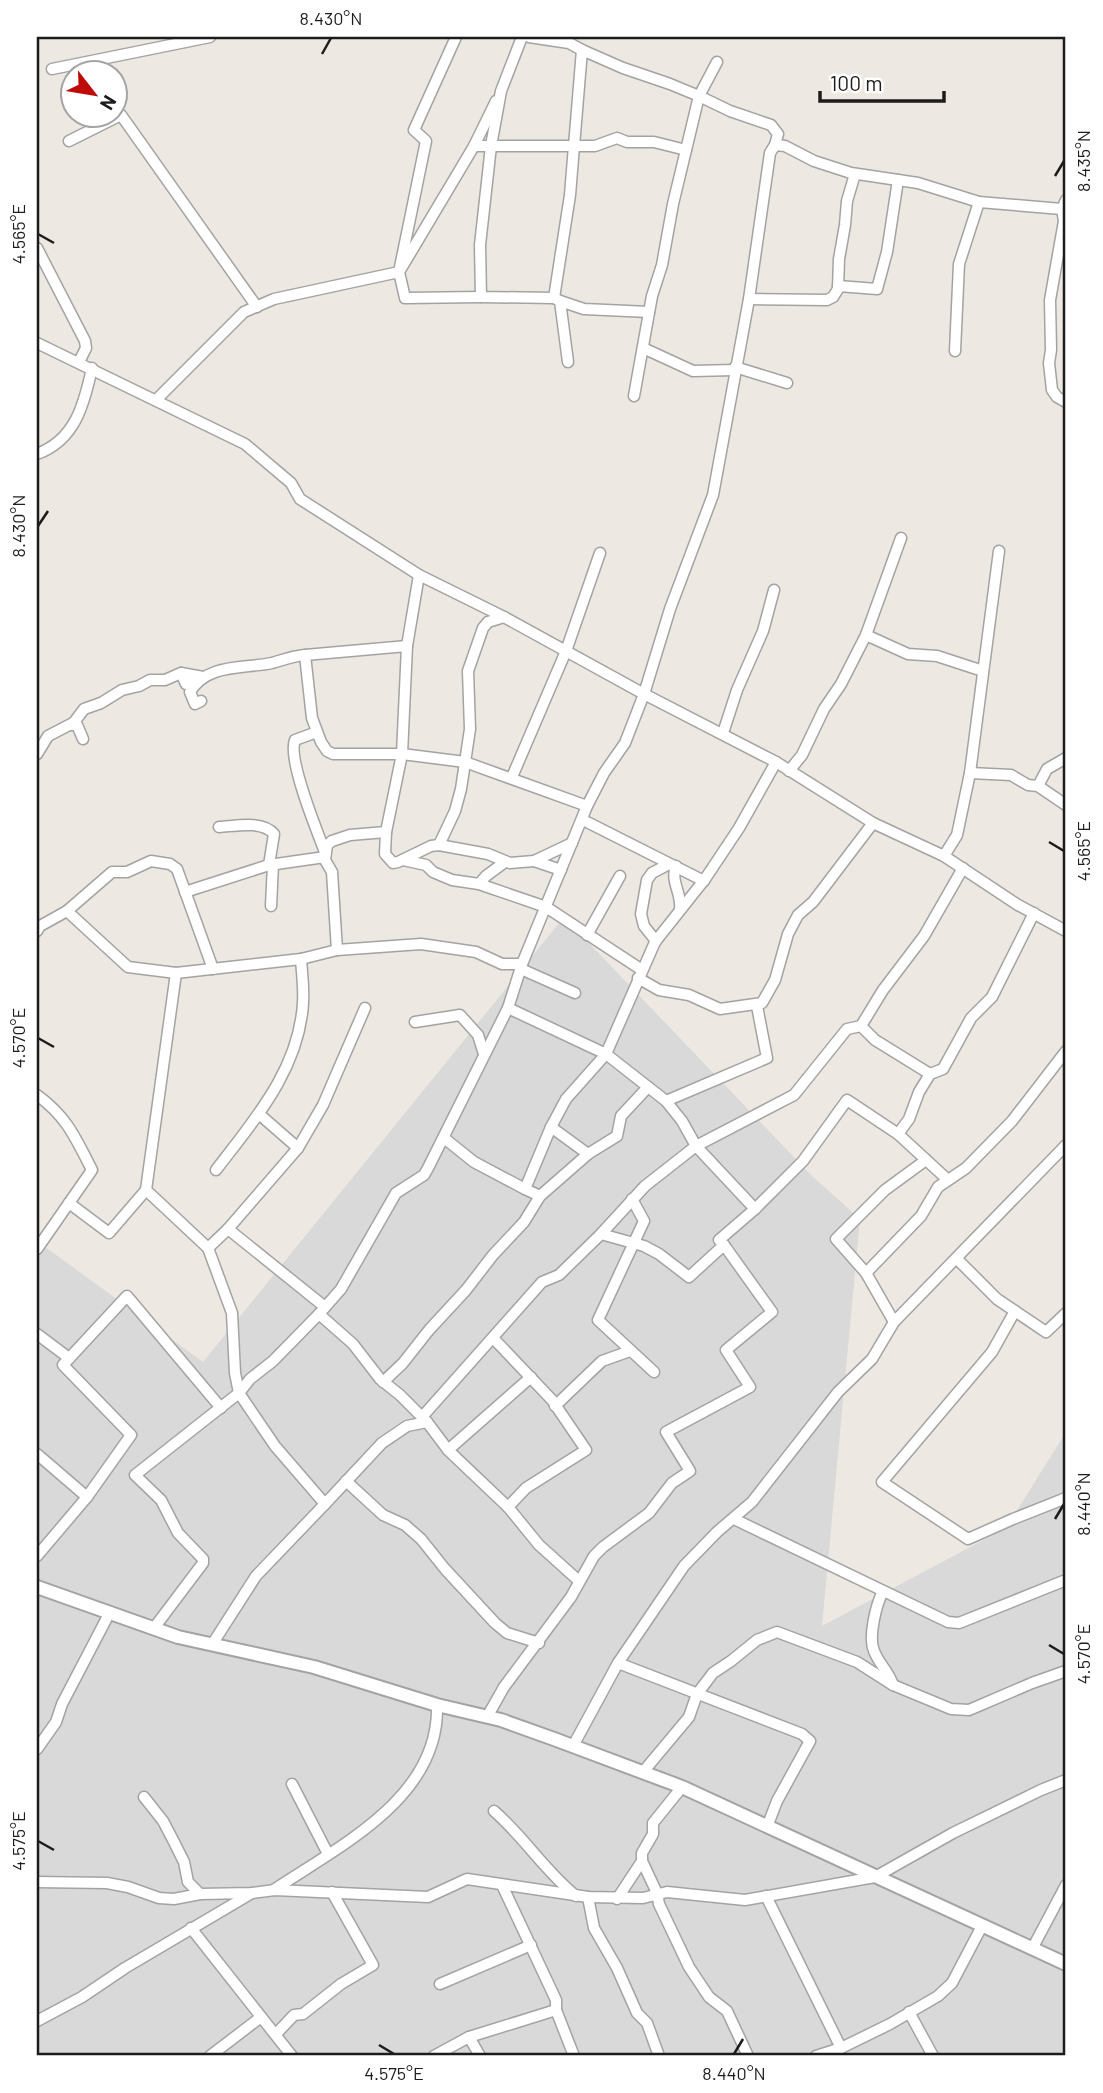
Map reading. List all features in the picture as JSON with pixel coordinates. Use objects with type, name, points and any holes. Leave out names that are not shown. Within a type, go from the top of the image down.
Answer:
[{"type":"street","points":[[52,69],[210,37]]},
{"type":"street","points":[[456,37],[414,130],[426,142],[399,272],[405,298],[557,300],[584,309],[649,312]]},
{"type":"street","points":[[156,400],[244,312],[274,299],[399,272],[474,146],[501,91],[522,37]]},
{"type":"street","points":[[154,1628],[203,1563],[203,1559],[178,1533],[161,1500],[135,1475],[239,1393],[250,1379],[322,1311],[341,1289],[396,1194],[424,1175],[508,1008],[521,967],[587,806],[604,773],[625,743],[644,694],[670,609],[713,495],[734,369],[749,299],[770,153],[778,134],[771,125],[623,68],[582,50],[568,40],[529,37]]},
{"type":"street","points":[[568,362],[557,300],[570,195],[582,50]]},
{"type":"street","points":[[634,396],[649,312],[699,96],[718,62]]},
{"type":"street","points":[[481,298],[480,245],[491,146],[501,91]]},
{"type":"street","points":[[69,141],[121,115],[257,307]]},
{"type":"street","points":[[474,146],[595,146],[617,138],[627,142],[654,142],[686,150]]},
{"type":"street","points":[[775,145],[785,146],[814,161],[855,174],[918,183],[979,202],[1064,205],[1064,221],[1050,300],[1049,363],[1052,390],[1066,402]]},
{"type":"street","points":[[749,299],[827,300],[833,297],[838,286],[847,201],[855,174]]},
{"type":"street","points":[[838,286],[877,289],[887,252],[898,180]]},
{"type":"street","points":[[955,352],[960,264],[979,202]]},
{"type":"street","points":[[37,248],[85,341],[86,348],[79,362]]},
{"type":"street","points":[[37,343],[245,444],[291,483],[300,499],[419,575],[504,617],[776,762],[873,823],[944,856],[1066,931]]},
{"type":"street","points":[[643,348],[693,371],[734,369],[787,383]]},
{"type":"street","points":[[37,454],[61,441],[79,415],[92,368]]},
{"type":"street","points":[[789,771],[802,755],[824,709],[841,684],[866,635],[901,538]]},
{"type":"street","points":[[944,856],[957,835],[970,774],[999,551]]},
{"type":"street","points":[[512,777],[566,651],[600,553]]},
{"type":"street","points":[[419,575],[407,646],[402,754],[386,832],[387,859],[393,863],[437,845],[488,854],[505,862],[534,861],[561,870]]},
{"type":"street","points":[[723,733],[737,690],[764,631],[774,590]]},
{"type":"street","points":[[426,865],[455,811],[461,789],[470,729],[468,671],[482,628],[488,622],[504,617]]},
{"type":"street","points":[[866,635],[908,654],[937,656],[984,671]]},
{"type":"street","points":[[201,701],[195,704],[190,692],[200,680],[232,667],[273,663],[285,657],[407,646]]},
{"type":"street","points":[[305,656],[312,718],[327,751],[339,756],[402,754],[465,762],[587,806]]},
{"type":"street","points":[[37,754],[48,736],[73,723],[84,709],[101,703],[122,690],[150,680],[165,680],[181,673],[200,680]]},
{"type":"street","points":[[73,723],[72,725],[77,725],[83,738]]},
{"type":"street","points":[[317,733],[295,740],[293,749],[306,799],[332,872],[337,950]]},
{"type":"street","points":[[1038,786],[1047,769],[1066,758]]},
{"type":"street","points":[[525,1189],[566,1098],[606,1054],[656,941],[704,881],[739,828],[776,762]]},
{"type":"street","points":[[970,774],[1011,775],[1028,785],[1038,786],[1066,805]]},
{"type":"street","points":[[583,820],[704,881]]},
{"type":"street","points":[[403,860],[426,865],[433,872],[452,880],[479,884],[546,907],[659,990],[689,995],[720,1009],[757,1006],[762,1003],[770,992],[788,934],[798,915],[813,901],[873,823]]},
{"type":"street","points":[[219,827],[259,826],[274,834],[271,906]]},
{"type":"street","points":[[325,854],[332,841],[350,835],[386,832]]},
{"type":"street","points":[[534,861],[572,843]]},
{"type":"street","points":[[185,892],[271,865],[325,854]]},
{"type":"street","points":[[38,926],[67,911],[112,872],[127,872],[151,861],[170,864],[177,869],[213,969]]},
{"type":"street","points":[[479,884],[505,862]]},
{"type":"street","points":[[673,865],[681,901],[680,909]]},
{"type":"street","points":[[656,941],[644,926],[641,914],[647,880],[652,873],[673,865]]},
{"type":"street","points":[[213,1643],[256,1576],[382,1443],[407,1426],[425,1420],[542,1282],[559,1275],[645,1186],[696,1146],[794,1095],[847,1029],[861,1026],[883,990],[924,936],[963,868]]},
{"type":"street","points":[[587,935],[620,876]]},
{"type":"street","points":[[67,911],[128,967],[176,973],[301,959],[337,950],[421,944],[476,952],[502,964],[521,967],[575,993]]},
{"type":"street","points":[[898,1134],[909,1119],[919,1091],[930,1074],[943,1069],[971,1018],[992,997],[1034,913]]},
{"type":"street","points":[[216,1170],[278,1086],[292,1056],[303,1003],[301,959]]},
{"type":"street","points":[[69,1203],[109,1233],[146,1190],[176,973]]},
{"type":"street","points":[[666,1101],[766,1058],[757,1006]]},
{"type":"street","points":[[208,1248],[228,1229],[298,1148],[323,1104],[365,1008]]},
{"type":"street","points":[[508,1008],[606,1054],[666,1101],[682,1121],[696,1146],[755,1209]]},
{"type":"street","points":[[415,1022],[460,1015],[478,1035],[484,1054]]},
{"type":"street","points":[[861,1026],[875,1040],[930,1074]]},
{"type":"street","points":[[866,1273],[921,1216],[933,1193],[966,1168],[1012,1121],[1066,1051]]},
{"type":"street","points":[[383,1382],[411,1354],[512,1236],[540,1196],[589,1154],[617,1136],[621,1116],[648,1087]]},
{"type":"street","points":[[37,1095],[56,1109],[67,1123],[92,1170],[37,1249]]},
{"type":"street","points":[[487,1717],[504,1687],[571,1597],[594,1556],[649,1513],[672,1483],[690,1471],[666,1432],[750,1387],[726,1350],[772,1312],[719,1240],[803,1161],[847,1100],[898,1134],[948,1180]]},
{"type":"street","points":[[259,1114],[298,1148]]},
{"type":"street","points":[[551,1127],[589,1154]]},
{"type":"street","points":[[444,1138],[474,1162],[540,1196]]},
{"type":"street","points":[[573,1746],[618,1663],[684,1566],[752,1502],[838,1392],[872,1359],[894,1322],[1066,1145]]},
{"type":"street","points":[[894,1322],[866,1273],[836,1239],[885,1190],[926,1160]]},
{"type":"street","points":[[146,1190],[208,1248],[232,1313],[235,1373],[239,1393],[275,1446],[325,1504]]},
{"type":"street","points":[[632,1199],[644,1221],[598,1320],[654,1372]]},
{"type":"street","points":[[228,1229],[322,1311],[353,1343],[383,1382],[401,1395],[448,1450],[508,1507],[540,1545],[579,1581]]},
{"type":"street","points":[[601,1234],[659,1254],[689,1277],[724,1245]]},
{"type":"street","points":[[957,1259],[998,1299],[1046,1332],[1066,1313]]},
{"type":"street","points":[[37,1556],[87,1497],[131,1435],[63,1365],[127,1296],[221,1408]]},
{"type":"street","points":[[1015,1311],[992,1352],[882,1482],[968,1539],[1066,1498]]},
{"type":"street","points":[[37,1334],[69,1358]]},
{"type":"street","points":[[494,1339],[531,1377],[586,1450],[526,1488],[508,1507]]},
{"type":"street","points":[[555,1406],[602,1362],[630,1351]]},
{"type":"street","points":[[448,1450],[531,1377]]},
{"type":"street","points":[[37,1454],[87,1497]]},
{"type":"street","points":[[346,1481],[383,1515],[405,1525],[421,1539],[495,1623],[508,1633],[538,1643]]},
{"type":"street","points":[[734,1519],[940,1619],[958,1623],[1066,1580]]},
{"type":"street","points":[[37,1587],[178,1637],[314,1667],[437,1705],[487,1717],[573,1746],[682,1787],[1066,1964]]},
{"type":"street","points":[[883,1591],[875,1607],[873,1649],[893,1685]]},
{"type":"street","points":[[37,1749],[56,1722],[62,1704],[110,1612]]},
{"type":"street","points":[[643,1772],[689,1717],[697,1694],[713,1672],[757,1640],[777,1632],[857,1662],[893,1685],[951,1709],[970,1710],[1066,1671]]},
{"type":"street","points":[[618,1663],[802,1734],[810,1741],[777,1801],[767,1827]]},
{"type":"street","points":[[275,1890],[378,1819],[414,1779],[429,1754],[435,1737],[437,1705]]},
{"type":"street","points":[[37,1882],[107,1883],[159,1898],[174,1899],[200,1894],[275,1890],[428,1897],[467,1879],[588,1897],[643,1898],[657,1893],[745,1900],[875,1877],[953,1833],[1066,1780]]},
{"type":"street","points":[[292,1784],[328,1854]]},
{"type":"street","points":[[682,1787],[653,1823],[653,1835],[642,1853],[642,1861],[689,1967],[709,1997],[727,2011],[748,2056]]},
{"type":"street","points":[[144,1797],[163,1821],[184,1862],[188,1882],[200,1894]]},
{"type":"street","points":[[494,1811],[576,1896]]},
{"type":"street","points":[[617,1899],[642,1861]]},
{"type":"street","points":[[502,1885],[556,2000],[556,2010],[574,2056]]},
{"type":"street","points":[[1032,1950],[1066,1885]]},
{"type":"street","points":[[276,2034],[294,2015],[303,2014],[341,1984],[373,1965],[332,1892]]},
{"type":"street","points":[[37,2021],[82,1997],[118,1972],[252,1893]]},
{"type":"street","points":[[766,1896],[841,2048]]},
{"type":"street","points":[[588,1897],[594,1928],[617,1968],[637,2013],[647,2023],[659,2056]]},
{"type":"street","points":[[816,2056],[841,2048],[937,1996],[951,1983],[982,1926]]},
{"type":"street","points":[[191,1928],[292,2056]]},
{"type":"street","points":[[440,1984],[531,1945]]},
{"type":"street","points":[[434,2056],[469,2038],[556,2010]]},
{"type":"street","points":[[909,2012],[933,2056]]},
{"type":"street","points":[[210,2056],[261,2017]]},
{"type":"street","points":[[469,2038],[480,2056]]},
{"type":"shaded area","points":[[564,917],[810,1174],[860,1219],[822,1626],[1006,1528],[1066,1432],[1066,2056],[37,2056],[37,1241],[203,1362]]}]
